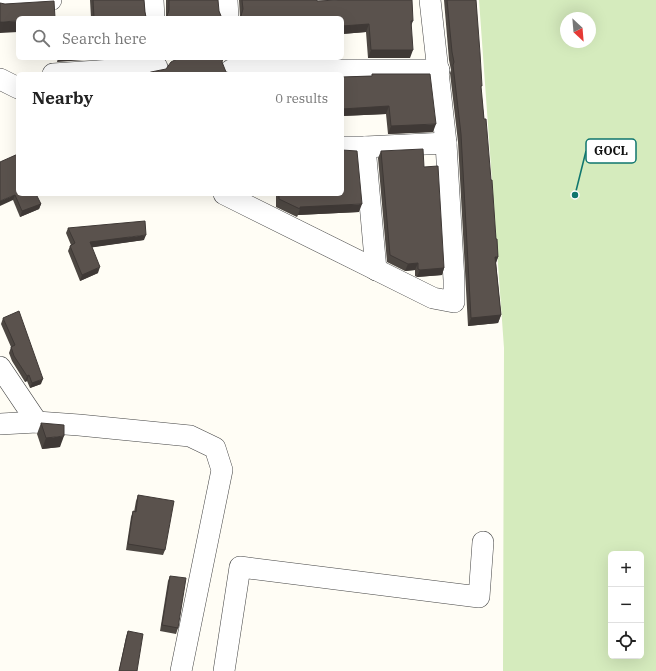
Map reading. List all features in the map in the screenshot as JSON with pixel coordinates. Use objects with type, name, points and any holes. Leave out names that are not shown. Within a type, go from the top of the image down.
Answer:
[{"type":"street","points":[[0,3],[51,0]]},
{"type":"street","points":[[153,0],[154,16]]},
{"type":"street","points":[[228,0],[228,16]]},
{"type":"street","points":[[235,197],[433,298],[454,302],[446,143],[430,0]]},
{"type":"street","points":[[79,72],[157,66]]},
{"type":"street","points":[[231,67],[439,70]]},
{"type":"street","points":[[0,78],[16,76]]},
{"type":"street","points":[[0,78],[16,87]]},
{"type":"street","points":[[344,147],[446,143]]},
{"type":"street","points":[[365,147],[376,270]]},
{"type":"street","points":[[0,367],[37,422]]},
{"type":"street","points":[[0,424],[37,422],[190,436],[215,448],[222,470],[181,671]]},
{"type":"street","points":[[224,671],[240,568],[479,597],[483,542]]},
{"type":"green space","points":[[479,0],[656,0],[656,671],[503,671],[504,348]]},
{"type":"building","points":[[93,0],[144,0],[146,16],[94,16]]},
{"type":"building","points":[[169,0],[218,0],[221,16],[167,16],[169,10]]},
{"type":"building","points":[[242,0],[412,0],[413,21],[411,21],[413,50],[371,50],[369,24],[344,26],[344,16],[241,16],[243,9]]},
{"type":"building","points":[[447,0],[476,0],[481,86],[484,119],[486,119],[497,239],[498,257],[495,257],[501,315],[471,318],[461,134]]},
{"type":"building","points":[[54,1],[55,16],[16,16],[16,21],[0,22],[0,3]]},
{"type":"building","points":[[175,60],[222,60],[226,72],[151,72],[166,69],[171,62]]},
{"type":"building","points":[[372,74],[430,74],[436,124],[391,126],[389,106],[344,109],[344,77],[372,76]]},
{"type":"building","points":[[423,149],[424,167],[438,166],[444,268],[420,270],[418,269],[418,263],[408,264],[390,255],[381,151]]},
{"type":"building","points":[[344,150],[357,151],[362,204],[300,207],[300,209],[279,199],[279,196],[344,196]]},
{"type":"building","points":[[16,155],[16,196],[37,196],[41,204],[22,211],[15,195],[0,201],[0,162]]},
{"type":"building","points":[[145,221],[146,235],[90,242],[100,267],[82,275],[70,246],[75,243],[68,228]]},
{"type":"building","points":[[19,311],[43,379],[32,383],[29,375],[27,376],[14,356],[11,347],[15,345],[3,318]]},
{"type":"building","points":[[41,423],[64,425],[64,436],[46,438]]},
{"type":"building","points":[[138,495],[174,501],[165,550],[128,544],[133,511],[136,512]]},
{"type":"building","points":[[170,576],[186,578],[178,628],[162,625]]},
{"type":"building","points":[[128,631],[143,634],[137,671],[119,671]]},
{"type":"place","name":"GOCL","points":[[575,195]]}]
